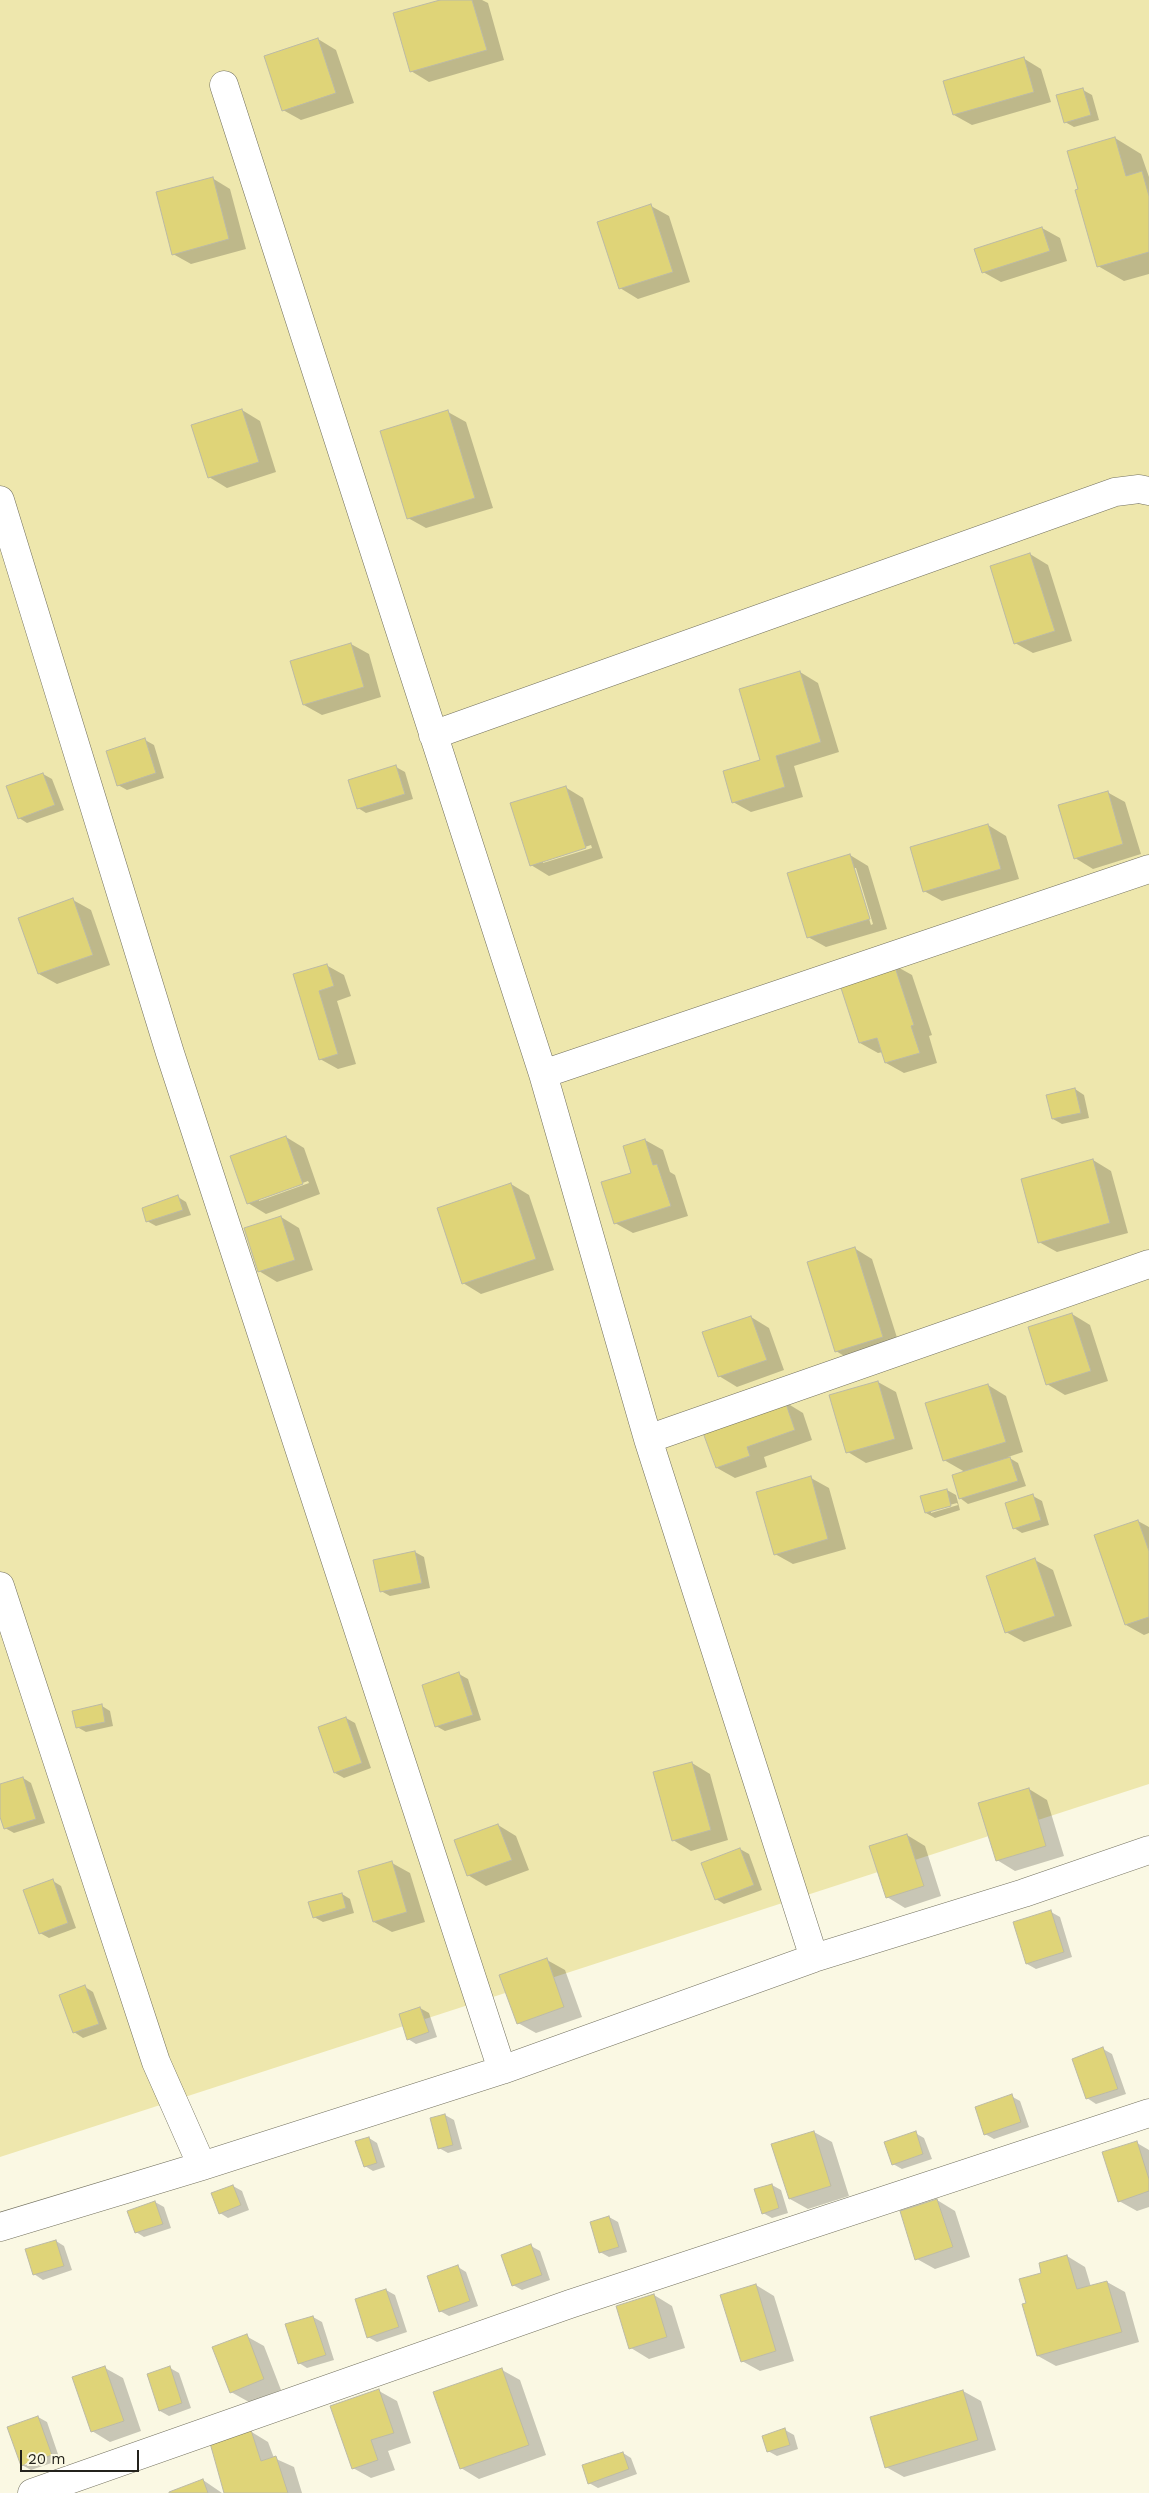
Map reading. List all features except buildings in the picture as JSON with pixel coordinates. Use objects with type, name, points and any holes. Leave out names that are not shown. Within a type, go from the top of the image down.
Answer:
[{"type":"street","points":[[224,85],[543,1074],[648,1438],[814,1958]]},
{"type":"street","points":[[433,735],[1115,492],[1139,489],[1149,492]]},
{"type":"street","points":[[0,500],[170,1054],[502,2070]]},
{"type":"street","points":[[543,1074],[1149,869]]},
{"type":"street","points":[[648,1438],[1149,1264]]},
{"type":"street","points":[[0,1586],[156,2062],[202,2166]]},
{"type":"street","points":[[0,2227],[202,2166],[502,2070],[814,1958],[1024,1893],[1149,1850]]},
{"type":"street","points":[[32,2493],[570,2304],[1149,2113]]},
{"type":"shaded area","points":[[0,0],[1149,0],[1149,1784],[0,2157]]}]
